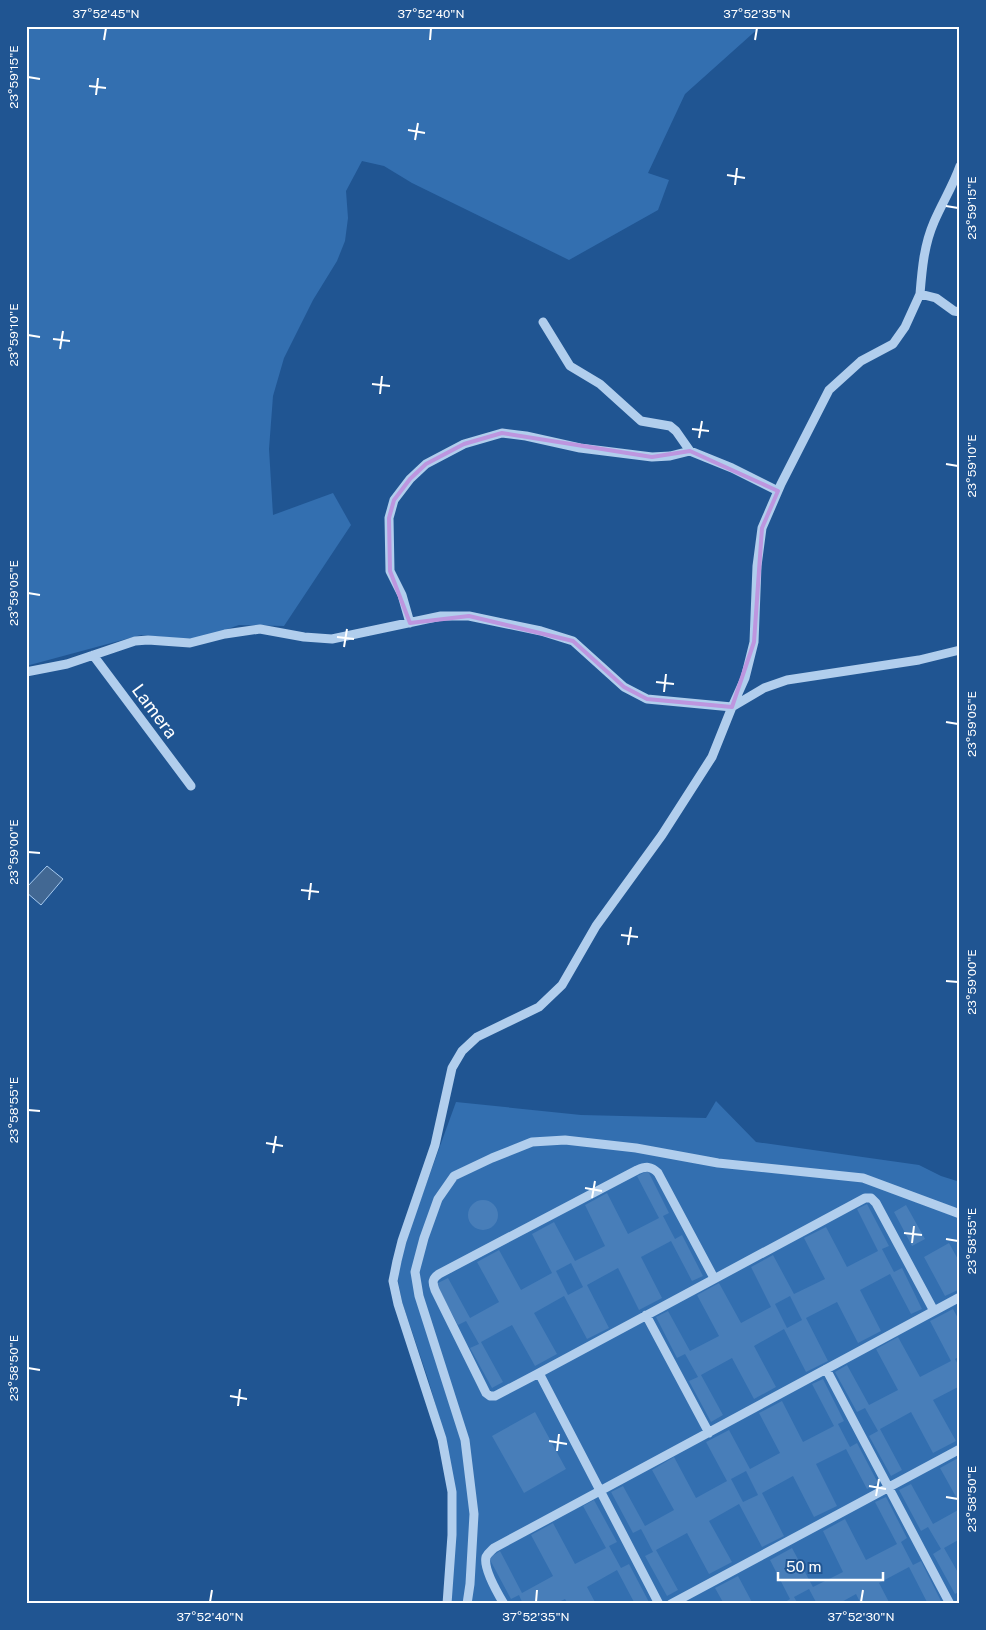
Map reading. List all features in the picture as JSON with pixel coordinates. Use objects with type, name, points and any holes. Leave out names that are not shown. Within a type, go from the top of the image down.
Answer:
[{"type":"street","points":[[448,1604],[452,1535],[450,1484],[442,1439],[398,1304],[393,1281],[402,1241],[435,1145],[452,1068],[462,1051],[477,1037],[539,1007],[562,985],[596,926],[662,835],[712,757],[745,678],[754,642],[762,528],[778,491],[829,390],[861,361],[893,344],[905,326],[920,294],[922,261],[933,223],[954,183],[960,166]]},
{"type":"street","points":[[920,294],[936,298],[954,311],[960,312]]},
{"type":"street","points":[[543,322],[570,366],[600,384],[641,422],[670,426],[676,431],[690,451],[732,468],[778,491]]},
{"type":"street","points":[[410,623],[402,595],[390,571],[389,518],[394,500],[410,479],[426,464],[464,444],[502,433],[526,436],[580,448],[652,457],[670,456],[690,451]]},
{"type":"street","points":[[26,672],[67,664],[135,641],[190,643],[225,634],[260,629],[304,637],[332,639],[441,616],[469,616],[541,631],[573,641],[624,687],[647,699],[732,707],[764,688],[787,680],[919,660],[960,650]]},
{"type":"street","name":"Lamera","points":[[93,655],[192,786]]},
{"type":"street","points":[[467,1604],[474,1514],[465,1440],[418,1296],[415,1272],[424,1238],[438,1199],[454,1176],[532,1142],[565,1140],[636,1148],[718,1163],[863,1178],[960,1214]]},
{"type":"street","points":[[714,1278],[658,1173],[649,1167],[637,1170],[434,1278],[433,1282],[435,1290],[486,1393],[490,1396],[495,1396],[539,1373],[865,1198],[871,1198],[876,1203],[934,1311]]},
{"type":"street","points":[[504,1604],[492,1582],[486,1562],[487,1555],[494,1548],[960,1296]]},
{"type":"street","points":[[646,1315],[709,1432]]},
{"type":"street","points":[[826,1369],[950,1604]]},
{"type":"street","points":[[539,1373],[659,1604]]},
{"type":"street","points":[[671,1604],[960,1449]]},
{"type":"street","points":[[954,1604],[960,1601]]},
{"type":"highlighted area","points":[[502,433],[652,457],[690,451],[778,491],[762,528],[754,642],[732,707],[647,699],[624,687],[573,641],[469,616],[410,623],[390,571],[389,518],[394,500],[410,479],[426,464],[464,444]]},
{"type":"shaded area","points":[[26,26],[761,26],[685,94],[648,173],[669,180],[658,210],[569,260],[412,183],[384,166],[362,161],[346,191],[348,218],[345,241],[337,261],[313,300],[284,358],[273,396],[269,449],[273,515],[333,493],[351,525],[284,626],[239,625],[202,638],[184,639],[141,635],[26,666]]},
{"type":"shaded area","points":[[47,866],[63,879],[41,905],[26,892],[26,888]]},
{"type":"shaded area","points":[[716,1101],[756,1142],[919,1165],[941,1176],[960,1182],[960,1604],[451,1604],[447,1444],[428,1379],[402,1302],[398,1281],[400,1262],[412,1223],[456,1102],[581,1115],[706,1118]]},
{"type":"building","points":[[648,1171],[669,1213],[663,1216],[675,1239],[682,1235],[703,1276],[692,1281],[671,1241],[641,1257],[662,1298],[639,1310],[618,1268],[587,1285],[609,1328],[587,1339],[564,1296],[534,1313],[557,1354],[535,1366],[512,1325],[481,1342],[503,1382],[492,1388],[470,1348],[479,1344],[466,1321],[458,1325],[436,1284],[448,1278],[470,1318],[499,1302],[477,1262],[499,1250],[521,1290],[552,1273],[532,1234],[554,1222],[575,1261],[605,1246],[585,1205],[607,1193],[628,1234],[659,1218],[637,1176]],"holes":[[[571,1263],[583,1287],[568,1295],[556,1271]]]},
{"type":"building","points":[[483,1200],[493,1205],[498,1215],[493,1225],[483,1230],[473,1225],[468,1215],[473,1205]]},
{"type":"building","points":[[867,1204],[889,1246],[882,1249],[894,1272],[902,1268],[922,1309],[911,1314],[890,1274],[860,1290],[881,1331],[858,1343],[837,1302],[806,1318],[828,1361],[806,1372],[784,1329],[754,1346],[776,1387],[754,1399],[732,1358],[701,1375],[723,1415],[711,1422],[689,1381],[698,1377],[685,1354],[677,1358],[656,1317],[668,1311],[690,1351],[719,1336],[697,1295],[719,1283],[741,1323],[771,1307],[751,1267],[773,1255],[794,1294],[825,1279],[804,1238],[826,1227],[847,1267],[878,1251],[857,1209]],"holes":[[[790,1296],[802,1320],[787,1328],[775,1304]]]},
{"type":"building","points":[[906,1205],[925,1239],[912,1246],[894,1212]]},
{"type":"building","points":[[949,1243],[960,1263],[960,1289],[945,1296],[924,1257]]},
{"type":"building","points":[[953,1309],[960,1322],[960,1356],[955,1359],[960,1368],[960,1386],[933,1400],[956,1441],[933,1453],[911,1412],[880,1429],[902,1470],[891,1476],[869,1436],[878,1431],[865,1408],[857,1412],[835,1372],[847,1365],[869,1405],[898,1390],[876,1349],[898,1337],[920,1377],[951,1361],[930,1321]]},
{"type":"building","points":[[823,1379],[844,1421],[838,1424],[850,1447],[857,1443],[878,1483],[867,1489],[846,1449],[816,1464],[837,1506],[814,1517],[793,1476],[762,1493],[784,1536],[762,1547],[739,1504],[709,1521],[732,1562],[709,1574],[687,1533],[656,1550],[678,1590],[667,1596],[645,1556],[653,1552],[641,1529],[633,1533],[611,1492],[623,1486],[645,1526],[674,1510],[652,1470],[674,1457],[696,1498],[727,1481],[706,1442],[729,1430],[750,1469],[780,1453],[759,1413],[782,1401],[803,1442],[834,1426],[812,1384]],"holes":[[[746,1471],[758,1495],[743,1502],[731,1479]]]},
{"type":"building","points":[[535,1412],[566,1469],[524,1493],[492,1436]]},
{"type":"building","points":[[960,1457],[960,1504],[940,1468]]},
{"type":"building","points":[[911,1484],[933,1524],[960,1509],[960,1539],[944,1548],[960,1576],[960,1591],[955,1594],[933,1554],[941,1549],[928,1527],[921,1531],[899,1490]]},
{"type":"building","points":[[886,1497],[907,1538],[901,1542],[913,1565],[921,1561],[941,1601],[937,1604],[928,1604],[909,1567],[879,1583],[890,1604],[861,1604],[856,1594],[838,1604],[817,1604],[809,1589],[794,1597],[798,1604],[782,1604],[790,1599],[770,1560],[792,1548],[813,1587],[843,1572],[823,1531],[845,1519],[866,1560],[897,1544],[875,1502]]},
{"type":"building","points":[[594,1500],[617,1542],[609,1546],[621,1568],[629,1564],[650,1604],[635,1604],[617,1570],[587,1587],[596,1604],[568,1604],[565,1599],[555,1604],[523,1604],[519,1595],[511,1599],[489,1558],[500,1551],[522,1593],[553,1576],[531,1535],[553,1523],[575,1564],[606,1548],[583,1506]]},
{"type":"building","points":[[738,1576],[753,1604],[724,1604],[715,1588]]}]
